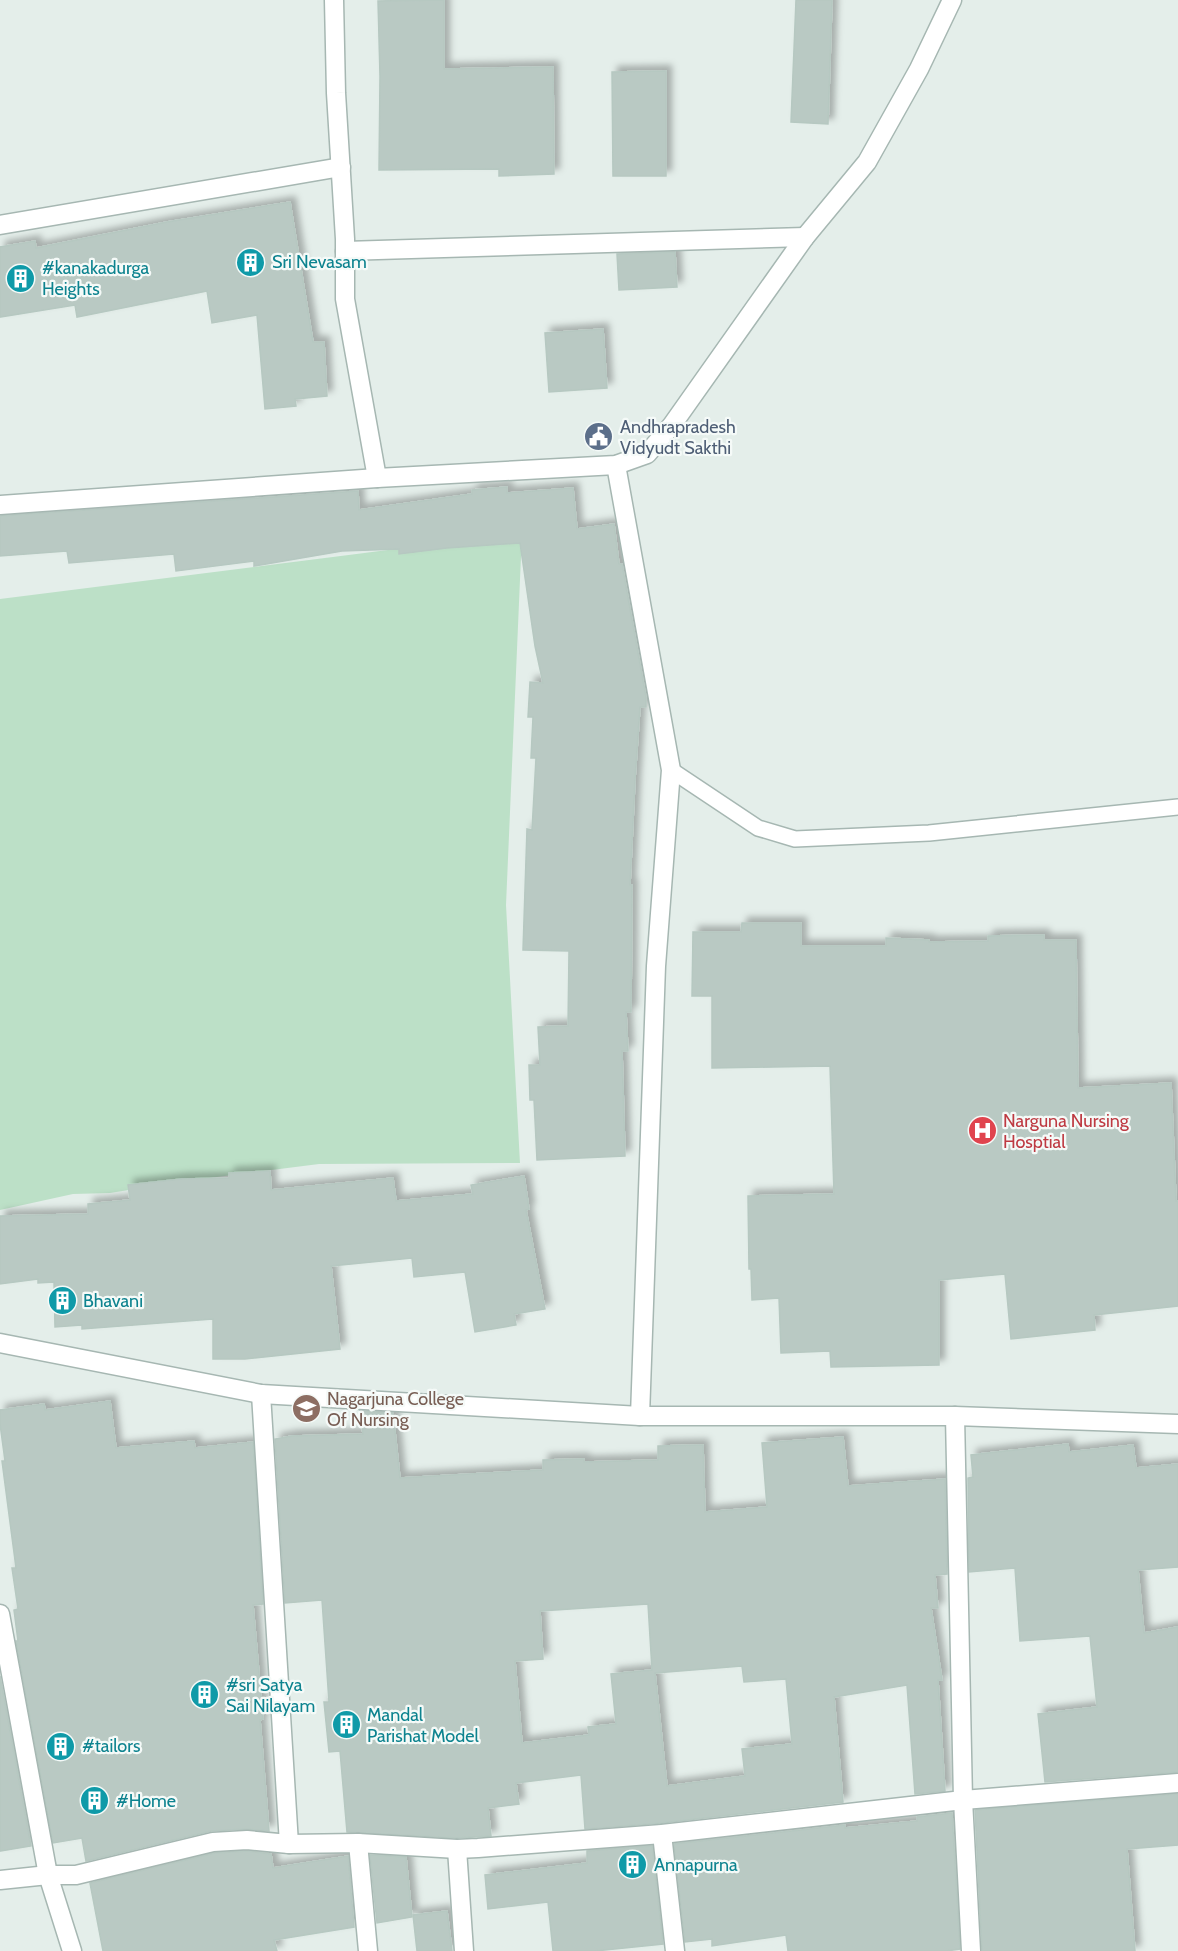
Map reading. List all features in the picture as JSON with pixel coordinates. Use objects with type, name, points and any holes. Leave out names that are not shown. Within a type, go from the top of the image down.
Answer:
[{"type":"street","points":[[334,0],[345,299],[377,478]]},
{"type":"street","points":[[0,505],[377,478],[616,465],[647,454],[672,426],[805,237],[867,162],[918,69],[952,0]]},
{"type":"street","points":[[0,225],[341,167]]},
{"type":"street","points":[[345,251],[805,237]]},
{"type":"street","points":[[616,465],[671,770],[656,966],[640,1416]]},
{"type":"street","points":[[0,1343],[261,1394],[640,1416],[956,1416],[1178,1424]]},
{"type":"street","points":[[261,1394],[289,1844]]},
{"type":"street","points":[[956,1416],[963,1800],[971,1951]]},
{"type":"street","points":[[0,1614],[48,1875],[72,1951]]},
{"type":"street","points":[[0,1880],[48,1875],[76,1875],[213,1842],[247,1840],[289,1844],[357,1843],[457,1849],[662,1834],[963,1800],[1178,1783]]},
{"type":"street","points":[[662,1834],[675,1951]]},
{"type":"street","points":[[357,1843],[368,1951]]},
{"type":"street","points":[[457,1849],[464,1951]]},
{"type":"lane","points":[[671,770],[758,828],[795,839],[929,833],[1178,807]]},
{"type":"green space","points":[[522,533],[506,905],[520,1163],[319,1164],[110,1193],[73,1194],[0,1210],[0,599]]},
{"type":"building","points":[[444,0],[444,69],[553,67],[554,174],[499,176],[499,169],[379,170],[378,1]]},
{"type":"building","points":[[796,0],[832,0],[828,124],[791,122]]},
{"type":"building","points":[[666,71],[666,176],[613,176],[612,72]]},
{"type":"building","points":[[290,202],[313,342],[324,342],[327,396],[295,399],[296,406],[265,409],[257,315],[212,323],[207,291],[77,317],[75,305],[0,317],[0,247],[35,241],[36,248],[167,222]]},
{"type":"building","points":[[675,252],[677,287],[619,290],[617,254]]},
{"type":"building","points":[[603,329],[607,388],[549,392],[545,333]]},
{"type":"building","points":[[507,487],[507,493],[573,488],[577,529],[614,524],[619,564],[622,564],[646,697],[646,707],[640,707],[635,779],[630,885],[632,885],[631,1012],[626,1012],[628,1051],[622,1051],[625,1156],[537,1160],[534,1100],[530,1100],[529,1065],[540,1065],[538,1027],[568,1026],[569,951],[523,950],[527,829],[532,830],[536,758],[531,758],[533,717],[528,717],[530,682],[543,683],[535,646],[520,543],[399,554],[399,549],[342,551],[254,566],[254,561],[176,571],[174,554],[69,563],[67,551],[0,556],[0,516],[358,491],[359,510],[472,494],[472,490]]},
{"type":"building","points":[[742,923],[801,923],[801,946],[886,946],[886,938],[929,940],[929,942],[988,941],[988,936],[1044,935],[1044,940],[1076,940],[1078,1088],[1171,1083],[1176,1201],[1178,1201],[1178,1306],[1094,1315],[1095,1330],[1011,1339],[1005,1274],[939,1280],[939,1365],[831,1367],[830,1351],[781,1353],[779,1298],[752,1300],[751,1269],[749,1269],[748,1196],[834,1194],[830,1066],[712,1068],[712,996],[692,996],[693,932],[741,932]]},
{"type":"building","points":[[270,1171],[271,1190],[393,1178],[396,1201],[473,1194],[471,1185],[524,1176],[529,1209],[526,1210],[545,1309],[514,1314],[516,1325],[475,1332],[465,1272],[414,1277],[412,1258],[331,1266],[340,1349],[245,1359],[213,1359],[213,1319],[82,1329],[82,1325],[55,1327],[54,1282],[38,1283],[38,1279],[0,1284],[0,1216],[88,1214],[88,1204],[130,1200],[128,1185],[182,1179],[229,1178],[229,1173]]},
{"type":"building","points":[[110,1401],[116,1448],[194,1441],[195,1448],[253,1442],[263,1604],[253,1605],[263,1719],[260,1720],[269,1831],[246,1829],[211,1831],[86,1861],[82,1838],[53,1843],[16,1641],[18,1641],[14,1610],[18,1609],[12,1568],[16,1568],[2,1461],[5,1461],[0,1410],[44,1404],[45,1410]]},
{"type":"building","points":[[360,1411],[393,1413],[400,1478],[543,1470],[543,1460],[584,1459],[584,1462],[658,1460],[658,1446],[703,1445],[705,1512],[767,1507],[762,1443],[843,1437],[848,1486],[945,1479],[947,1574],[935,1575],[938,1608],[931,1608],[942,1680],[938,1680],[945,1791],[915,1794],[907,1685],[834,1697],[843,1802],[661,1823],[585,1829],[581,1775],[516,1783],[519,1804],[488,1808],[491,1836],[457,1838],[347,1832],[340,1751],[329,1752],[324,1702],[329,1702],[322,1600],[285,1603],[275,1439],[292,1436],[363,1434]],"holes":[[[648,1604],[652,1670],[611,1674],[616,1724],[588,1727],[589,1735],[522,1743],[515,1661],[543,1659],[540,1611]],[[742,1666],[744,1682],[786,1679],[792,1744],[742,1749],[745,1776],[667,1786],[655,1673]]]},
{"type":"building","points":[[1068,1444],[1069,1452],[1133,1445],[1136,1468],[1178,1464],[1178,1567],[1138,1570],[1144,1633],[1178,1627],[1178,1772],[1045,1782],[1038,1714],[1097,1707],[1090,1636],[1020,1641],[1015,1568],[969,1572],[968,1478],[973,1477],[971,1455]]},
{"type":"building","points":[[0,1676],[31,1846],[0,1851]]},
{"type":"building","points":[[1178,1794],[1178,1845],[1127,1849],[1135,1951],[982,1951],[975,1810]]},
{"type":"building","points":[[952,1813],[960,1949],[946,1951],[788,1951],[786,1935],[712,1946],[712,1939],[685,1942],[674,1844],[845,1825],[845,1828],[917,1821],[917,1817]]},
{"type":"building","points":[[652,1846],[663,1944],[595,1951],[553,1951],[548,1902],[488,1909],[485,1875],[587,1863],[587,1851]]},
{"type":"building","points":[[247,1851],[271,1854],[273,1868],[348,1856],[354,1927],[274,1940],[277,1951],[103,1951],[90,1883],[215,1853]]},
{"type":"building","points":[[370,1855],[406,1857],[412,1917],[377,1923]]},
{"type":"building","points":[[447,1911],[452,1951],[417,1951],[413,1915]]},
{"type":"place","name":"Sri Nevasam","points":[[251,262]]},
{"type":"place","name":"#kanakadurga Heights","points":[[21,278]]},
{"type":"place","name":"Andhrapradesh Vidyudt Sakthi","points":[[599,437]]},
{"type":"place","name":"Narguna Nursing Hosptial","points":[[982,1131]]},
{"type":"place","name":"Bhavani","points":[[62,1301]]},
{"type":"place","name":"Nagarjuna College Of Nursing","points":[[306,1409]]},
{"type":"place","name":"#sri Satya Sai Nilayam","points":[[205,1695]]},
{"type":"place","name":"Mandal Parishat Model","points":[[346,1725]]},
{"type":"place","name":"#tailors","points":[[61,1746]]},
{"type":"place","name":"#Home","points":[[95,1801]]},
{"type":"place","name":"Annapurna","points":[[633,1865]]}]
